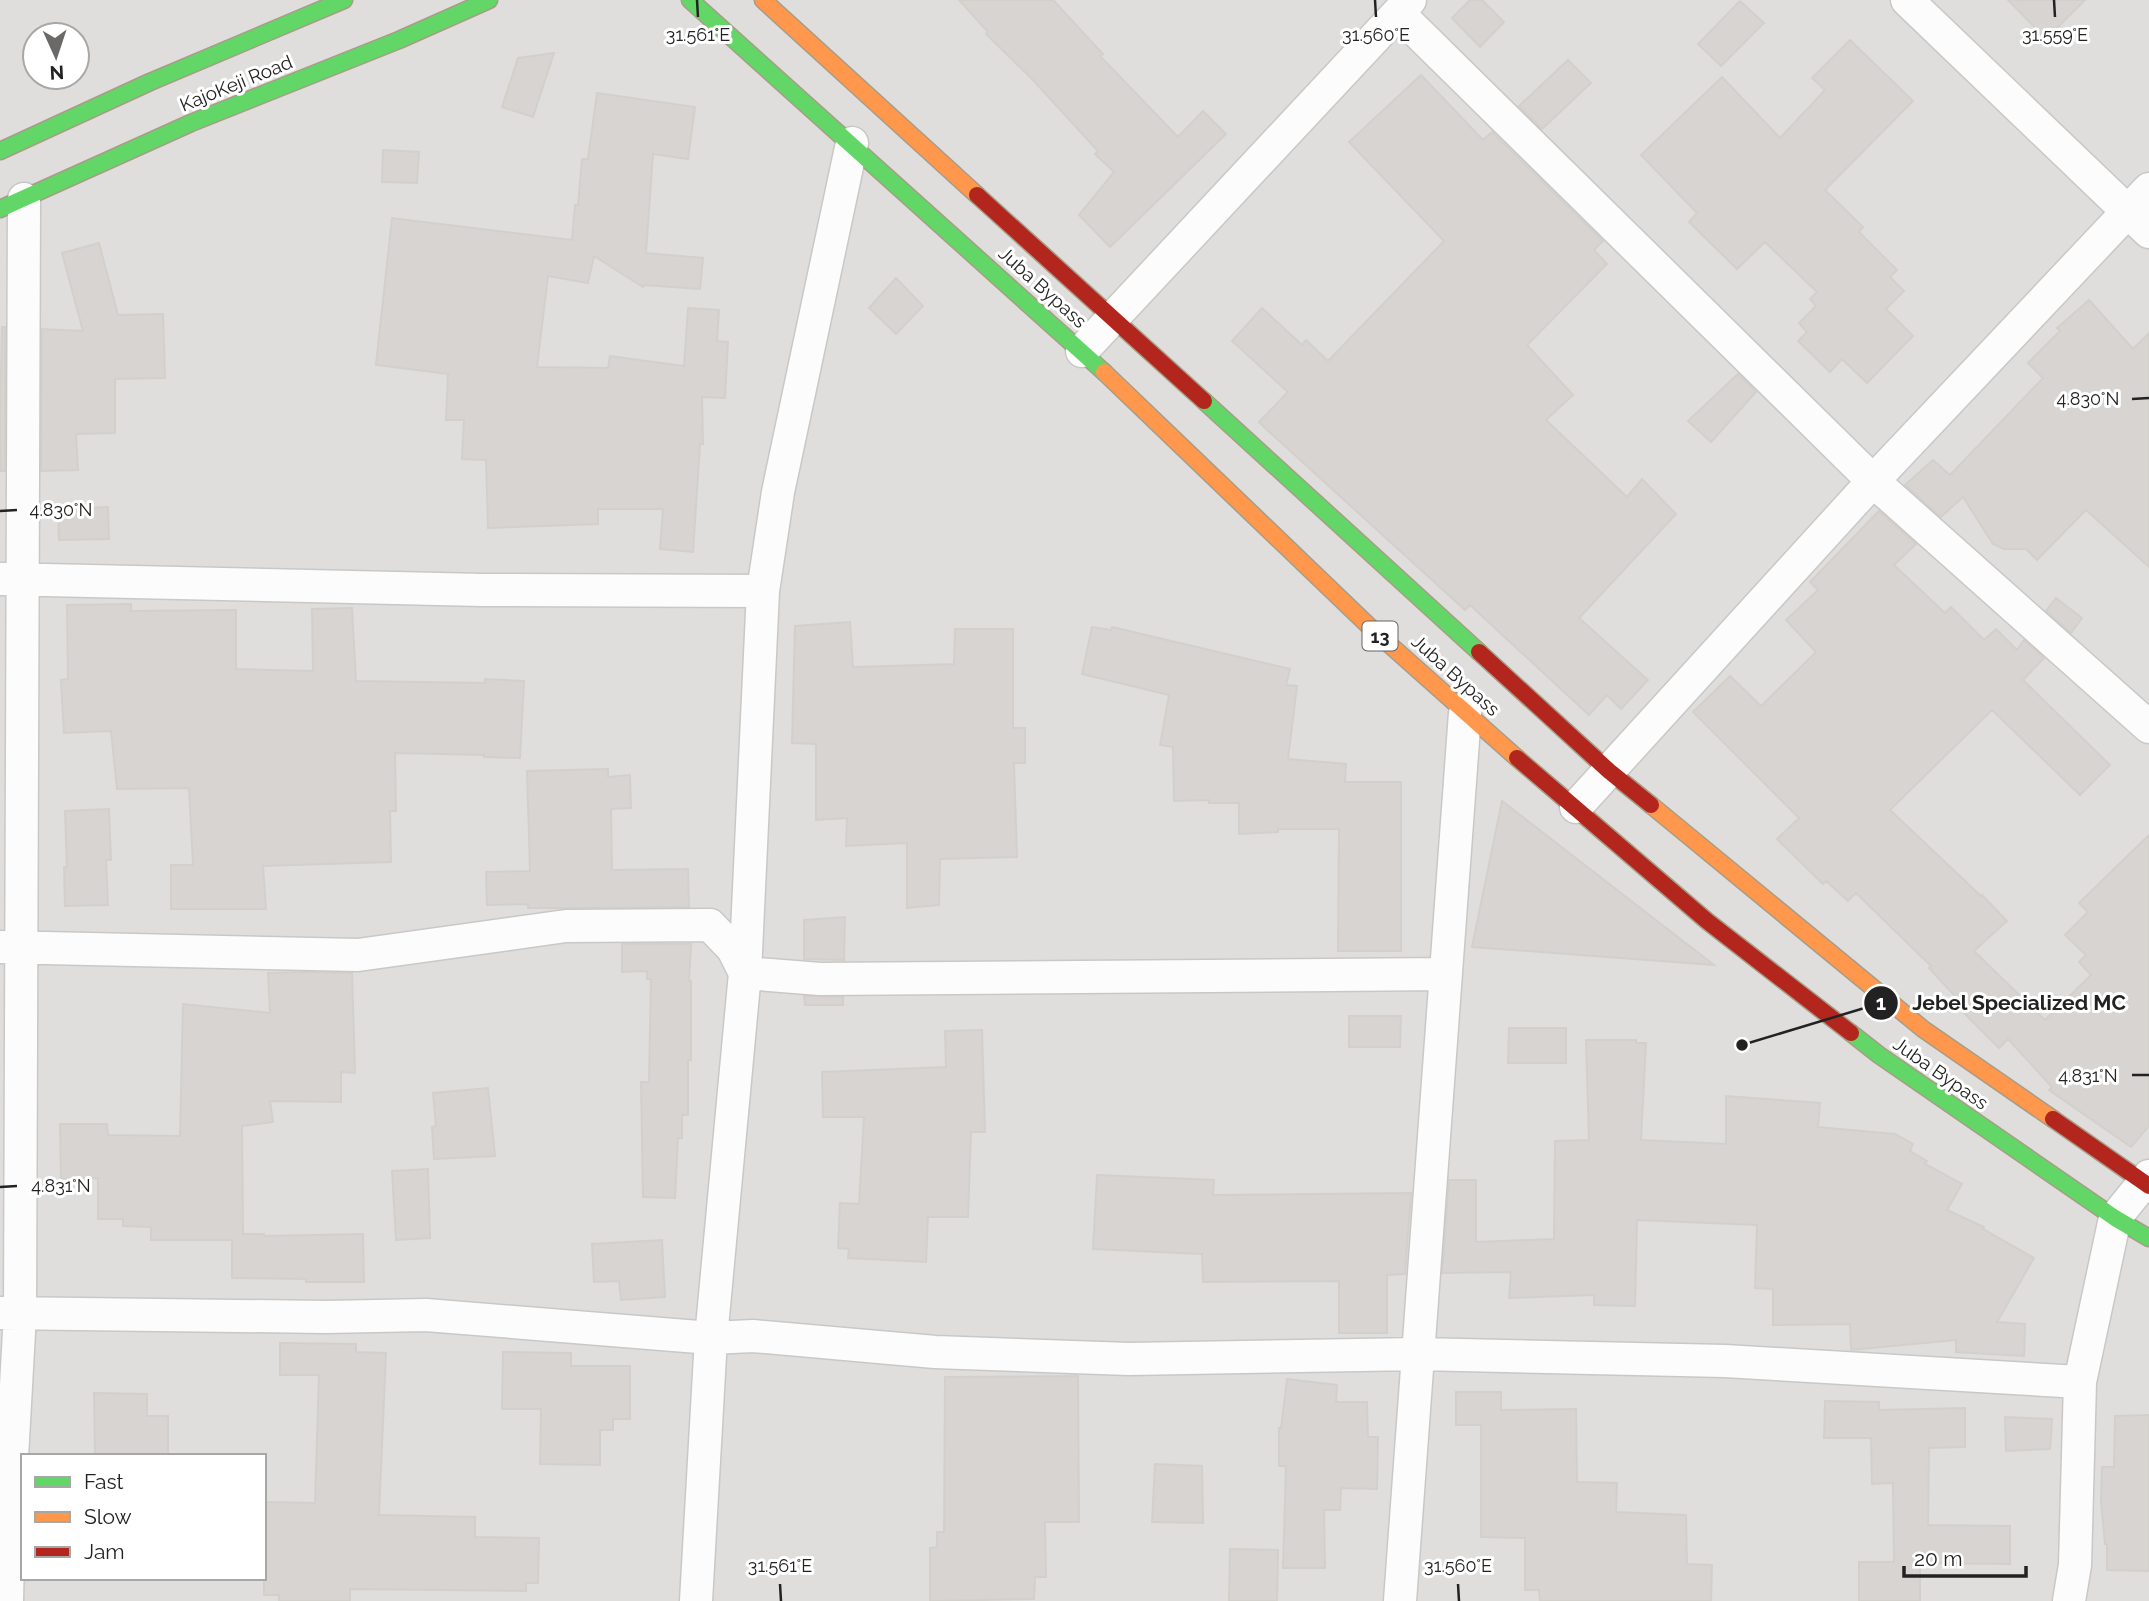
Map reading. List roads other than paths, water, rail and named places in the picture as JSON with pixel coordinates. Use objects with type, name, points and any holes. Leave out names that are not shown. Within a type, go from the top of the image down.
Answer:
[{"type":"main road","name":"KajoKeji Road","points":[[0,151],[150,82],[344,0]]},
{"type":"main road","name":"KajoKeji Road","points":[[12,204],[191,123],[399,40],[489,0]]},
{"type":"main road","name":"Juba Bypass","points":[[690,0],[1082,351],[1372,629],[1465,713],[1707,921],[1879,1055],[2115,1218],[2149,1238]]},
{"type":"main road","name":"Juba Bypass","points":[[763,0],[1111,320],[1609,771],[1923,1029],[2147,1182]]},
{"type":"street","points":[[1907,0],[2138,199],[2149,232]]},
{"type":"street","points":[[1082,351],[1404,7],[1873,481],[2149,727]]},
{"type":"street","points":[[696,1601],[711,1338],[745,973],[763,591],[778,492],[852,143]]},
{"type":"street","points":[[1576,807],[1873,481],[2138,199]]},
{"type":"street","points":[[7,1601],[12,204]]},
{"type":"street","points":[[11,579],[468,590],[763,591]]},
{"type":"street","points":[[1400,1601],[1465,713]]},
{"type":"street","points":[[10,947],[358,955],[566,926],[710,925],[733,949],[745,973]]},
{"type":"street","points":[[745,973],[820,979],[1445,974]]},
{"type":"street","points":[[2069,1601],[2075,1565],[2080,1382],[2115,1218],[2147,1182]]},
{"type":"street","points":[[10,1314],[314,1317],[426,1315],[711,1338],[754,1336],[935,1352],[1129,1359],[1418,1354],[1725,1361],[2080,1382]]},
{"type":"place","name":"Jebel Specialized MC","points":[[1742,1045]]}]
